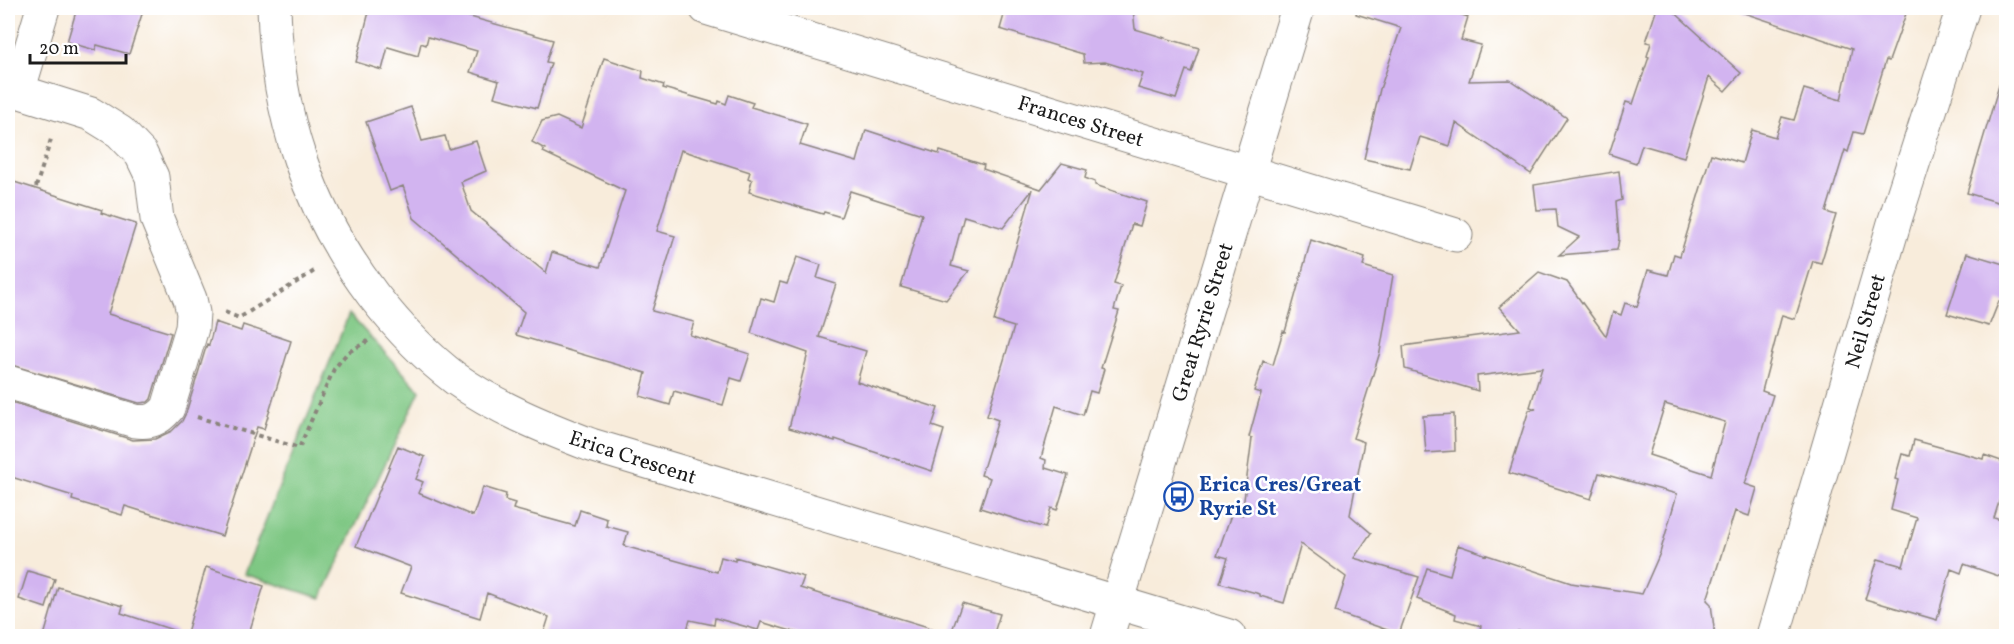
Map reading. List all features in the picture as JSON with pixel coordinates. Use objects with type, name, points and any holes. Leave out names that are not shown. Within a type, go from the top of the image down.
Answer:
[{"type":"street","points":[[8,382],[135,421],[153,420],[161,416],[168,408],[192,328],[193,313],[190,299],[157,219],[152,177],[141,154],[128,138],[91,114],[13,90],[43,8]]},
{"type":"street","name":"Erica Crescent","points":[[274,8],[277,66],[297,153],[331,233],[354,269],[396,325],[423,352],[457,380],[494,403],[591,446],[1229,636]]},
{"type":"street","name":"Frances Street","points":[[706,8],[1456,235]]},
{"type":"street","name":"Great Ryrie Street","points":[[1107,636],[1298,8]]},
{"type":"street","name":"Neil Street","points":[[1773,636],[1895,220],[1963,8]]},
{"type":"path","points":[[36,187],[62,105]]},
{"type":"path","points":[[190,299],[239,318],[319,268]]},
{"type":"path","points":[[168,408],[299,448],[339,361],[347,353],[376,336]]},
{"type":"green space","points":[[349,314],[420,391],[321,598],[244,574]]},
{"type":"building","points":[[77,8],[144,8],[129,54],[97,45],[95,50],[67,42]]},
{"type":"building","points":[[370,8],[438,8],[553,40],[546,62],[551,63],[537,108],[494,97],[499,81],[470,72],[477,51],[428,37],[426,45],[421,43],[418,56],[388,47],[382,70],[356,62]]},
{"type":"building","points":[[1006,8],[1133,8],[1135,29],[1199,48],[1191,72],[1186,70],[1176,99],[1138,88],[1143,74],[1105,62],[1084,63],[1083,54],[1000,29]]},
{"type":"building","points":[[1357,8],[1441,8],[1468,17],[1461,40],[1481,45],[1469,81],[1510,80],[1567,118],[1531,174],[1456,123],[1450,146],[1420,137],[1410,169],[1364,159],[1380,89],[1401,28],[1356,14]]},
{"type":"building","points":[[1657,8],[1670,8],[1741,73],[1725,91],[1709,77],[1684,157],[1642,145],[1636,163],[1609,154],[1626,102],[1633,104],[1649,57],[1647,56],[1651,43],[1646,42]]},
{"type":"building","points":[[1742,8],[1908,8],[1889,61],[1886,60],[1863,134],[1854,132],[1848,152],[1845,150],[1826,212],[1836,215],[1821,263],[1813,261],[1795,319],[1782,315],[1762,391],[1773,395],[1745,484],[1757,488],[1749,516],[1735,511],[1707,600],[1711,604],[1715,636],[1535,636],[1518,631],[1517,636],[1478,636],[1481,626],[1455,619],[1456,614],[1417,599],[1427,568],[1450,575],[1458,545],[1571,583],[1642,594],[1660,553],[1677,494],[1599,473],[1591,499],[1509,473],[1529,410],[1536,409],[1530,407],[1542,368],[1477,376],[1478,391],[1405,369],[1403,346],[1520,330],[1499,307],[1539,272],[1567,282],[1606,336],[1613,312],[1621,315],[1625,303],[1637,307],[1648,270],[1668,275],[1674,254],[1680,256],[1711,154],[1742,163],[1752,130],[1775,137],[1782,117],[1794,120],[1804,89],[1841,100],[1852,49],[1741,12]],"holes":[[[1665,404],[1725,422],[1711,475],[1649,455]]]},
{"type":"building","points":[[604,58],[643,71],[642,78],[664,85],[663,88],[718,104],[719,101],[726,104],[729,95],[753,103],[751,107],[807,124],[800,145],[857,162],[866,130],[939,154],[940,151],[984,165],[983,169],[1041,189],[1062,163],[1087,170],[1085,178],[1095,182],[1095,185],[1147,202],[1140,226],[1132,224],[1114,284],[1121,286],[1114,310],[1119,311],[1101,368],[1104,369],[1097,393],[1090,391],[1083,415],[1056,406],[1041,458],[1046,460],[1045,468],[1068,475],[1057,510],[1051,508],[1045,528],[980,508],[990,478],[981,475],[998,420],[987,416],[1014,327],[994,321],[1033,189],[1003,228],[964,216],[951,266],[969,271],[946,300],[901,287],[922,214],[850,191],[841,217],[824,212],[823,214],[749,192],[752,180],[748,178],[750,172],[681,150],[657,231],[675,236],[652,311],[694,322],[690,335],[750,354],[741,381],[731,378],[723,405],[674,391],[670,405],[640,396],[646,373],[516,335],[524,312],[414,218],[403,186],[390,191],[366,122],[411,107],[422,141],[445,136],[449,149],[476,141],[486,171],[461,182],[471,211],[546,273],[552,252],[600,267],[625,191],[543,152],[545,149],[532,142],[542,121],[557,117],[581,128]]},
{"type":"building","points":[[2000,82],[2007,83],[2007,205],[1967,193]]},
{"type":"building","points":[[1619,171],[1622,200],[1616,202],[1619,239],[1617,250],[1559,255],[1579,237],[1558,227],[1556,209],[1537,210],[1534,185]]},
{"type":"building","points":[[8,180],[102,210],[101,213],[136,224],[108,314],[171,333],[151,399],[148,402],[139,403],[8,364]]},
{"type":"building","points":[[1311,240],[1365,258],[1363,266],[1393,275],[1380,352],[1353,438],[1364,442],[1350,515],[1371,533],[1354,558],[1419,577],[1399,634],[1335,612],[1346,577],[1301,544],[1284,603],[1220,583],[1228,558],[1217,555],[1232,512],[1242,515],[1252,438],[1249,437],[1261,393],[1254,391],[1263,361],[1273,365],[1283,331],[1285,332]]},
{"type":"building","points":[[1967,253],[2007,265],[2007,303],[1999,301],[1989,326],[1947,314]]},
{"type":"building","points":[[797,257],[821,265],[817,278],[836,284],[819,337],[866,351],[857,382],[938,408],[932,426],[944,430],[932,471],[835,439],[835,441],[789,428],[808,353],[751,333],[761,298],[774,302],[780,282],[787,284]]},
{"type":"building","points":[[215,322],[241,331],[243,325],[291,341],[264,429],[257,427],[222,536],[125,506],[122,515],[72,500],[73,496],[8,476],[8,401],[133,440],[155,439],[172,431],[186,413]]},
{"type":"building","points":[[1454,414],[1455,451],[1426,453],[1423,416]]},
{"type":"building","points":[[1914,440],[1983,459],[1984,455],[2007,463],[2007,476],[1994,518],[2007,522],[2007,579],[1964,564],[1961,573],[1951,569],[1937,620],[1865,599],[1878,559],[1903,566],[1917,518],[1891,510],[1898,480],[1895,479],[1902,454],[1910,456]]},
{"type":"building","points":[[398,446],[425,457],[416,479],[423,482],[418,493],[473,516],[483,487],[506,494],[505,500],[515,503],[513,509],[575,526],[580,510],[607,519],[606,526],[628,532],[624,546],[717,572],[721,557],[735,561],[735,557],[804,577],[800,588],[938,630],[937,636],[808,636],[761,622],[758,630],[715,618],[714,625],[690,620],[685,636],[543,636],[549,617],[487,593],[480,618],[401,593],[411,567],[356,546]]},
{"type":"building","points":[[206,567],[264,586],[248,636],[186,636]]},
{"type":"building","points":[[28,571],[55,579],[46,608],[19,599]]},
{"type":"building","points":[[58,587],[123,606],[121,613],[176,631],[175,636],[44,636]]},
{"type":"building","points":[[962,603],[1000,614],[993,636],[950,636]]},
{"type":"place","name":"Erica Cres/Great Ryrie St","points":[[1178,496]]}]
